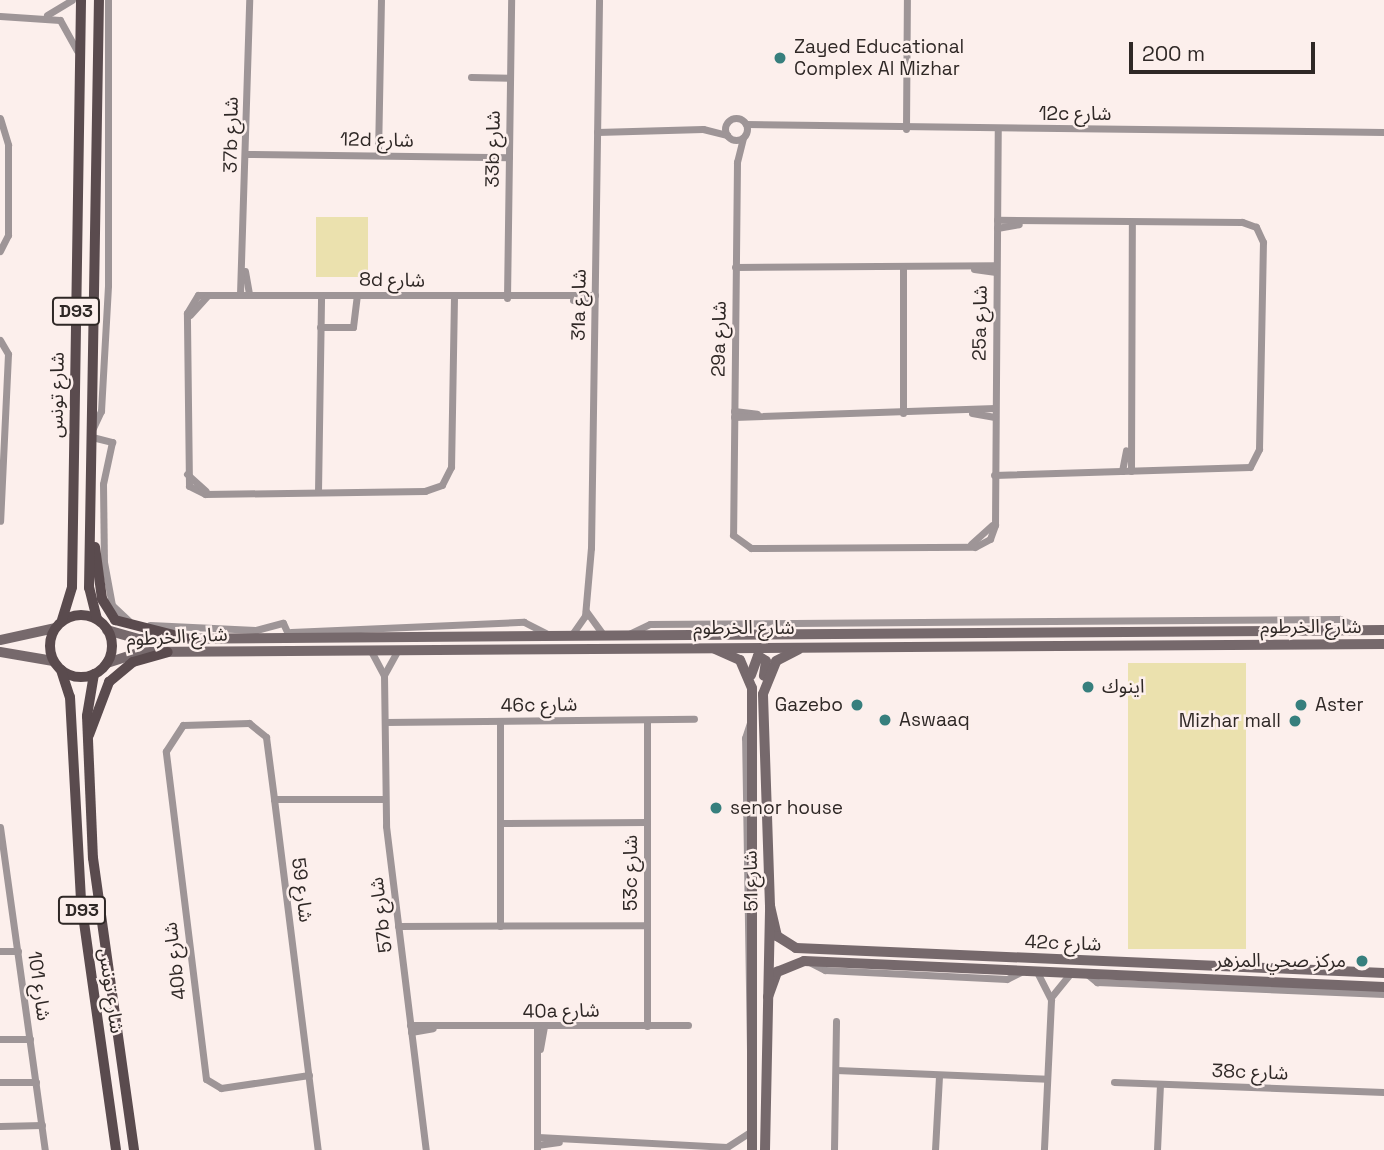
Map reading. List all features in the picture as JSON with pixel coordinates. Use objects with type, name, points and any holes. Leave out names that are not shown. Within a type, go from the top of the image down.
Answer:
[{"type":"main road","name":"شارع تونس","points":[[59,624],[72,587],[81,0]]},
{"type":"main road","name":"شارع تونس","points":[[97,619],[90,595],[90,530],[99,0]]},
{"type":"main road","points":[[90,530],[109,614],[129,628],[185,638]]},
{"type":"main road","points":[[0,640],[59,624],[79,615],[97,619],[107,630],[107,663],[94,674],[77,677],[61,670],[53,661],[0,652]]},
{"type":"main road","points":[[987,633],[1008,623]]},
{"type":"main road","points":[[53,661],[59,624]]},
{"type":"main road","name":"شارع الخرطوم","points":[[107,630],[134,639],[546,633],[675,635],[1384,630]]},
{"type":"main road","points":[[953,646],[954,634]]},
{"type":"main road","points":[[599,646],[604,638],[675,635]]},
{"type":"main road","name":"شارع الخرطوم","points":[[107,663],[133,653],[168,652],[701,645],[1384,644]]},
{"type":"main road","points":[[701,645],[734,656],[751,675]]},
{"type":"main road","name":"شارع 51","points":[[765,1150],[770,905],[763,694],[779,658],[819,646]]},
{"type":"main road","points":[[87,737],[109,682],[133,662],[168,652]]},
{"type":"main road","points":[[751,675],[753,659],[764,659],[763,694]]},
{"type":"main road","name":"شارع تونس","points":[[61,670],[70,698],[81,901],[116,1150]]},
{"type":"main road","name":"شارع تونس","points":[[94,674],[87,737],[93,858],[134,1150]]},
{"type":"main road","name":"شارع 51","points":[[751,675],[754,716],[755,875],[751,1150]]},
{"type":"main road","points":[[755,875],[761,888],[762,950],[769,959]]},
{"type":"main road","name":"42c شارع","points":[[770,905],[777,936],[787,946],[1384,973]]},
{"type":"main road","points":[[833,963],[833,953],[851,949]]},
{"type":"main road","name":"42c شارع","points":[[769,959],[1384,987]]},
{"type":"main road","points":[[768,997],[777,972],[807,961]]},
{"type":"street","points":[[44,16],[72,0]]},
{"type":"street","points":[[108,0],[108,285],[101,411],[92,433],[112,442],[103,484],[103,538],[108,593],[117,613],[144,625],[256,630],[285,623],[305,626],[524,622],[546,633]]},
{"type":"street","name":"37b شارع","points":[[245,294],[249,0]]},
{"type":"street","points":[[378,155],[381,0]]},
{"type":"street","name":"33b شارع","points":[[507,298],[511,0]]},
{"type":"street","name":"31a شارع","points":[[573,633],[586,611],[599,0]]},
{"type":"street","points":[[906,129],[907,0]]},
{"type":"street","points":[[0,16],[44,16],[66,25],[80,58]]},
{"type":"street","points":[[471,77],[510,78]]},
{"type":"street","points":[[0,118],[8,228],[0,248]]},
{"type":"street","name":"12c شارع","points":[[726,123],[737,118],[746,124],[766,129],[1384,132]]},
{"type":"street","points":[[597,128],[703,129],[726,123]]},
{"type":"street","name":"29a شارع","points":[[726,123],[737,162]]},
{"type":"street","name":"29a شارع","points":[[746,124],[737,162],[735,267],[732,516],[739,540],[763,546],[965,545]]},
{"type":"street","points":[[703,129],[728,137]]},
{"type":"street","name":"12c شارع","points":[[728,137],[744,137],[766,129]]},
{"type":"street","name":"25a شارع","points":[[965,545],[983,541],[993,532],[998,130]]},
{"type":"street","name":"12d شارع","points":[[246,154],[509,157]]},
{"type":"street","points":[[1126,471],[1129,223]]},
{"type":"street","points":[[994,472],[1250,467],[1259,449],[1262,250],[1254,229],[1234,223],[997,224]]},
{"type":"street","points":[[735,267],[996,268]]},
{"type":"street","points":[[903,268],[903,413]]},
{"type":"street","name":"8d شارع","points":[[318,492],[212,492],[193,486],[186,466],[188,321],[194,301],[214,293],[594,299]]},
{"type":"street","points":[[321,295],[318,492],[425,491],[446,482],[453,297]]},
{"type":"street","points":[[320,327],[353,327],[357,296]]},
{"type":"street","points":[[0,340],[6,368],[0,521]]},
{"type":"street","points":[[0,348],[6,368]]},
{"type":"street","points":[[734,414],[995,412]]},
{"type":"street","points":[[586,611],[602,633]]},
{"type":"street","points":[[626,635],[650,624],[1340,620],[1366,631]]},
{"type":"street","points":[[285,623],[290,635],[305,626]]},
{"type":"street","name":"57b شارع","points":[[384,675],[398,650]]},
{"type":"street","name":"57b شارع","points":[[371,651],[384,675],[384,799],[426,1150]]},
{"type":"street","points":[[753,1117],[747,1105],[745,738],[754,716]]},
{"type":"street","name":"46c شارع","points":[[384,722],[694,719]]},
{"type":"street","name":"53c شارع","points":[[647,720],[647,1026]]},
{"type":"street","points":[[500,721],[500,926]]},
{"type":"street","name":"شارع 59","points":[[172,733],[190,724],[259,728],[274,799],[318,1150]]},
{"type":"street","name":"40b شارع","points":[[172,733],[166,751],[206,1079],[221,1088],[309,1075]]},
{"type":"street","points":[[274,799],[384,799]]},
{"type":"street","points":[[500,823],[647,822]]},
{"type":"street","name":"شارع 101","points":[[0,827],[46,1150]]},
{"type":"street","points":[[398,926],[647,925]]},
{"type":"street","points":[[0,951],[18,951]]},
{"type":"street","points":[[807,961],[825,971],[1007,979],[1023,971]]},
{"type":"street","points":[[1037,972],[1051,1000],[1044,1150]]},
{"type":"street","points":[[1051,1000],[1070,974]]},
{"type":"street","points":[[1087,974],[1097,982],[1384,994]]},
{"type":"street","points":[[834,1150],[836,1021]]},
{"type":"street","name":"40a شارع","points":[[411,1029],[688,1025]]},
{"type":"street","points":[[541,1027],[537,1144],[560,1142],[644,1148],[727,1147],[737,1150]]},
{"type":"street","points":[[0,1039],[30,1039]]},
{"type":"street","points":[[836,1070],[1047,1079]]},
{"type":"street","points":[[935,1150],[939,1075]]},
{"type":"street","points":[[0,1082],[36,1082]]},
{"type":"street","name":"38c شارع","points":[[1114,1082],[1384,1093]]},
{"type":"street","points":[[1157,1150],[1160,1084]]},
{"type":"street","points":[[0,1126],[42,1125]]},
{"type":"street","points":[[727,1147],[753,1130]]},
{"type":"shaded area","points":[[316,217],[368,217],[368,277],[316,277]]},
{"type":"shaded area","points":[[1128,663],[1246,663],[1246,949],[1128,949]]},
{"type":"place","name":"Zayed Educational Complex Al Mizhar","points":[[780,58]]},
{"type":"place","name":"اينوك","points":[[1088,687]]},
{"type":"place","name":"Gazebo","points":[[857,705]]},
{"type":"place","name":"Aster","points":[[1301,705]]},
{"type":"place","name":"Aswaaq","points":[[885,720]]},
{"type":"place","name":"Mizhar mall","points":[[1295,721]]},
{"type":"place","name":"senor house","points":[[716,808]]},
{"type":"place","name":"مركز صحي المزهر","points":[[1362,961]]}]
